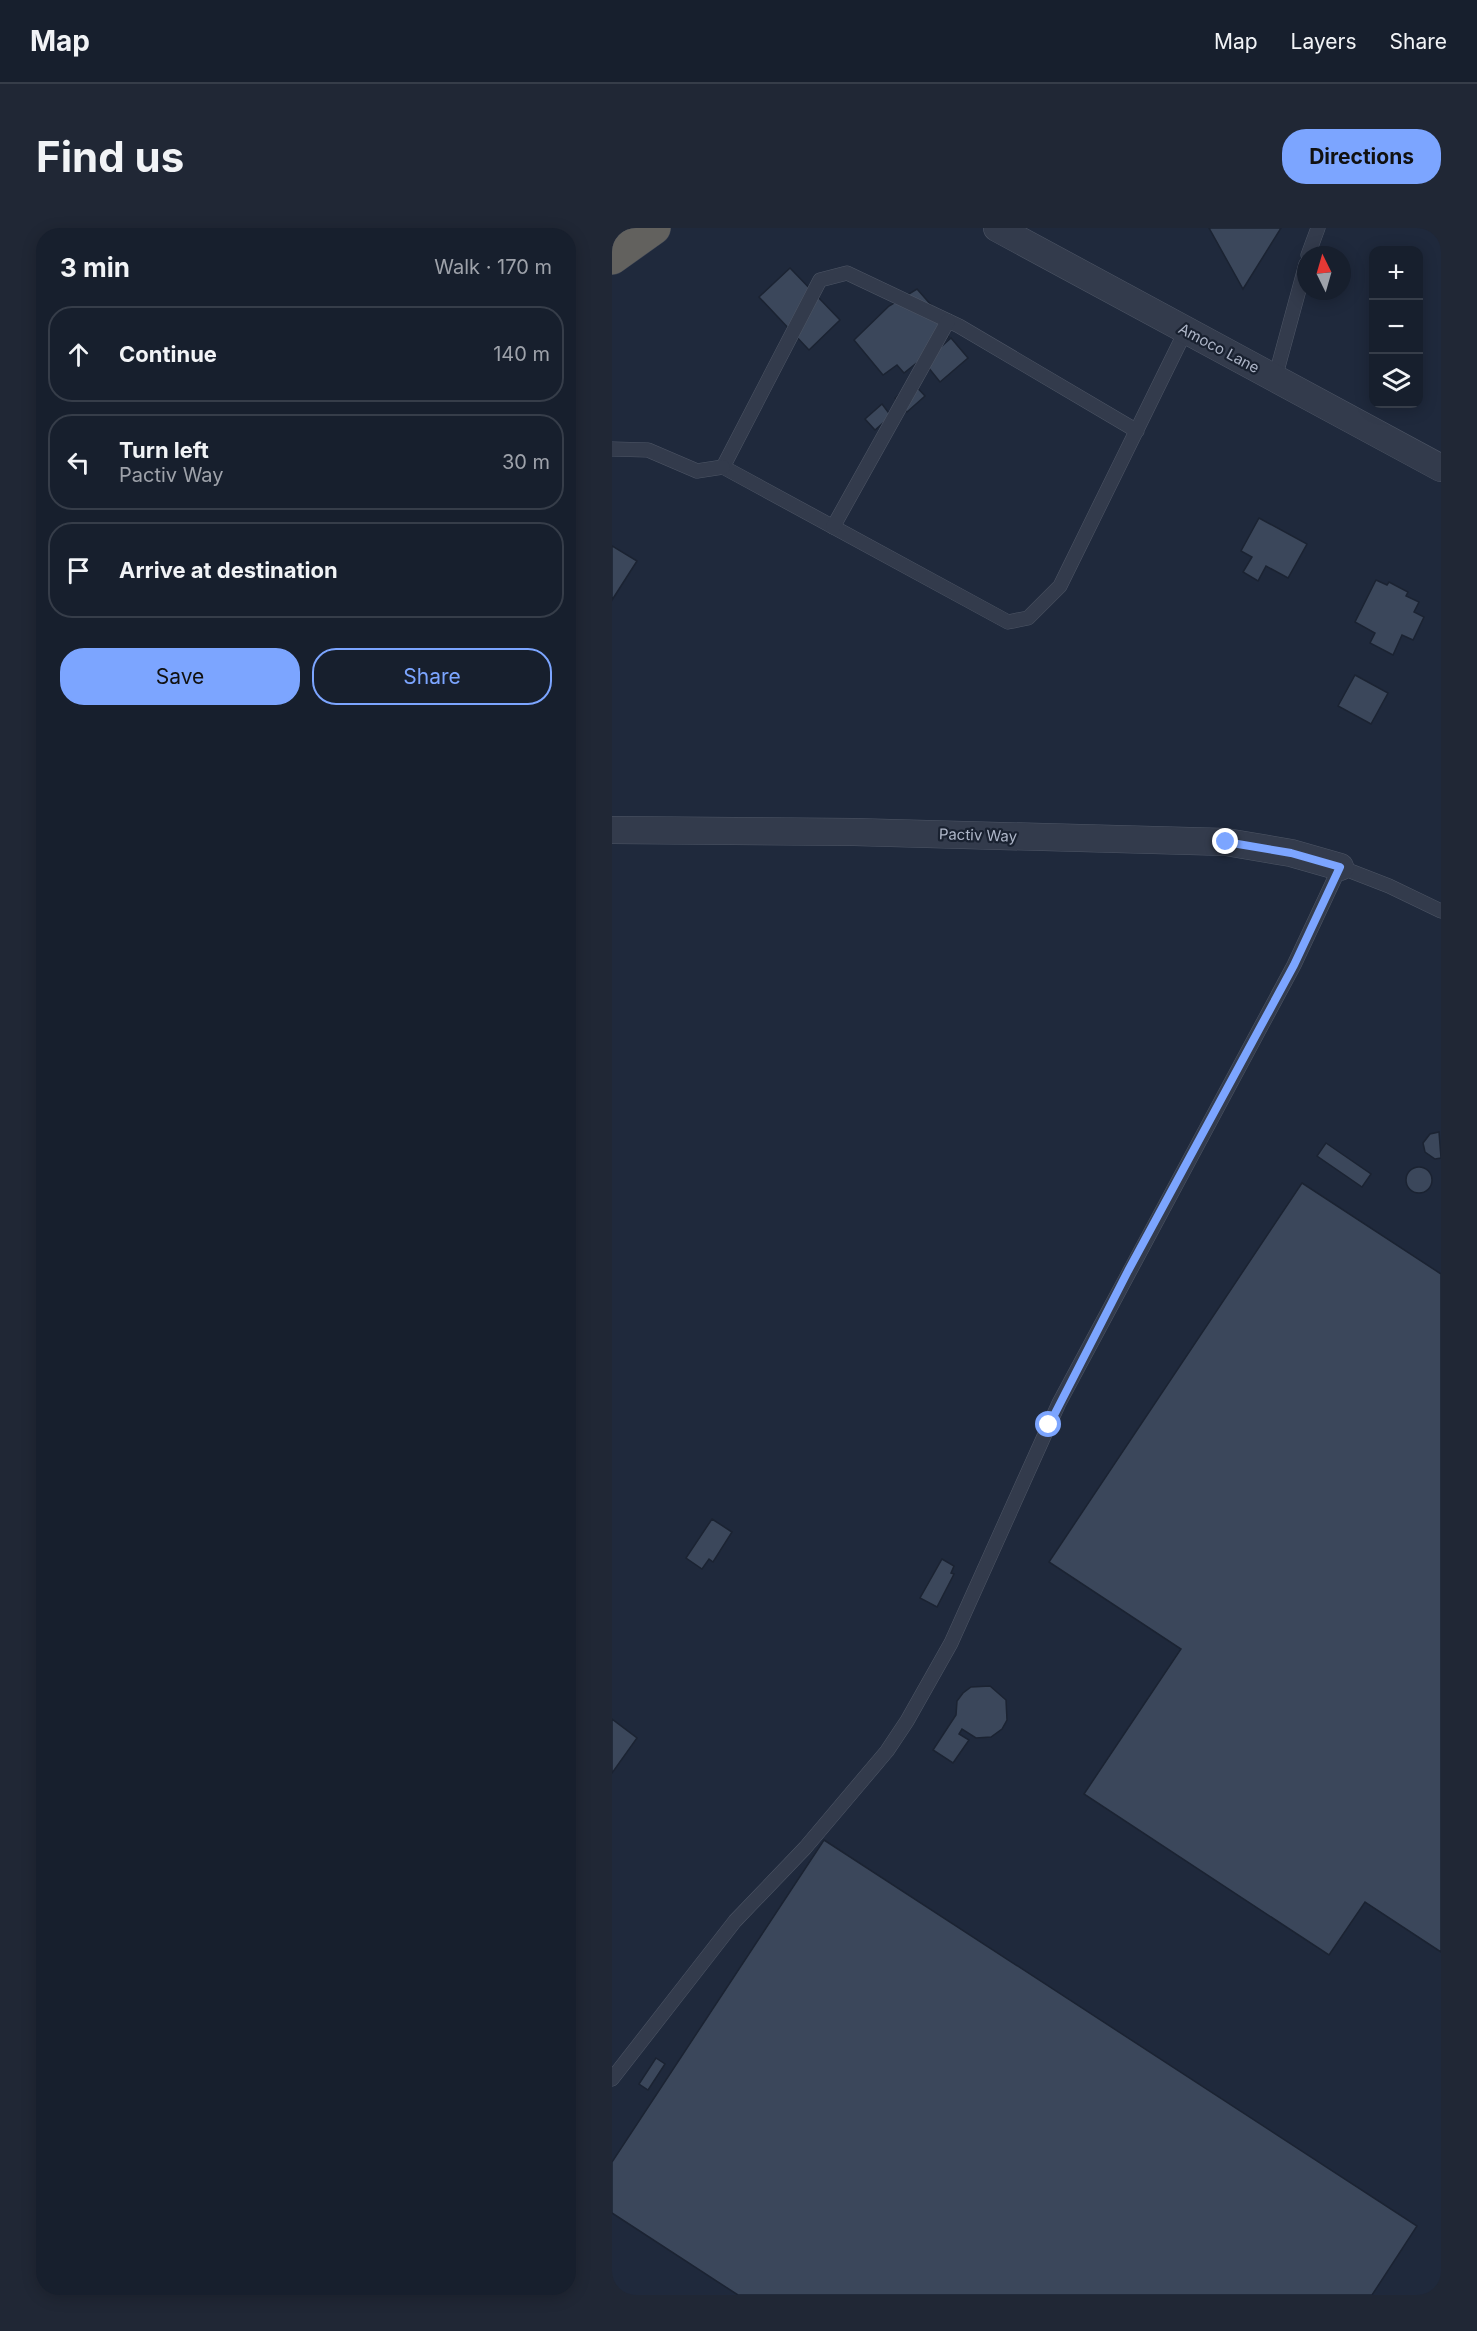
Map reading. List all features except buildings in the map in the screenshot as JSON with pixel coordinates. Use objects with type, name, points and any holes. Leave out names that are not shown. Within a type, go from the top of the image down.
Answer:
[{"type":"highway","points":[[612,258],[654,228]]},
{"type":"street","name":"Amoco Lane","points":[[997,228],[1441,468]]},
{"type":"street","name":"Pactiv Way","points":[[612,830],[854,832],[1226,842],[1291,853],[1340,867]]},
{"type":"lane","points":[[1311,246],[1318,228]]},
{"type":"lane","points":[[723,467],[820,280],[847,273],[948,321],[1137,431]]},
{"type":"lane","points":[[1275,378],[1297,297]]},
{"type":"lane","points":[[833,527],[948,321]]},
{"type":"lane","points":[[612,449],[648,450],[697,471],[723,467],[1008,622],[1028,618],[1060,586],[1186,330]]},
{"type":"lane","points":[[612,2079],[735,1922],[805,1848],[888,1750],[907,1721],[951,1643],[1059,1403],[1294,965],[1340,867],[1389,886],[1441,911]]},
{"type":"route","points":[[1049,1425],[1128,1271],[1294,965],[1340,867],[1291,853],[1226,842]]}]
